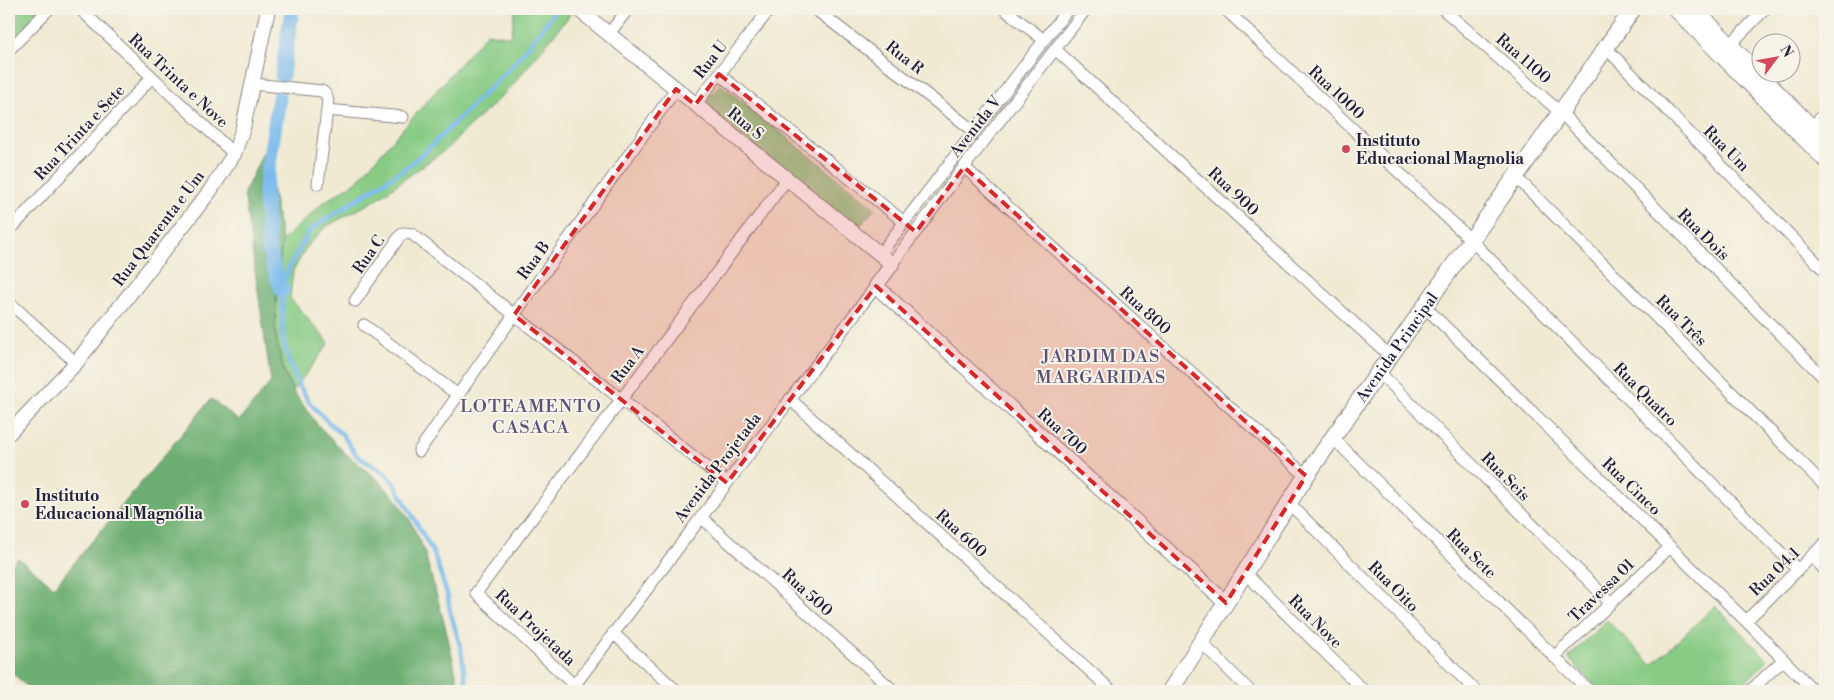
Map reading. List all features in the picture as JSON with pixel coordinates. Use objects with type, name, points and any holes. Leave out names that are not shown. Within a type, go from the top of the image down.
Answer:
[{"type":"main road","name":"Avenida Principal","points":[[1170,691],[1306,476],[1633,9]]},
{"type":"main road","points":[[1676,9],[1825,159]]},
{"type":"main road","points":[[1694,9],[1825,141]]},
{"type":"street","points":[[9,50],[49,9]]},
{"type":"street","name":"Rua Trinta e Nove","points":[[80,9],[234,154]]},
{"type":"street","name":"Rua Quarenta e Um","points":[[10,428],[76,363],[210,192],[234,154],[243,128],[268,9]]},
{"type":"street","points":[[608,34],[628,9]]},
{"type":"street","name":"Rua U","points":[[695,105],[770,9]]},
{"type":"street","name":"Rua R","points":[[816,9],[974,131]]},
{"type":"street","points":[[1004,9],[1044,40]]},
{"type":"street","name":"Avenida V","points":[[880,254],[1068,9]]},
{"type":"street","name":"Avenida V","points":[[892,264],[1086,9]]},
{"type":"street","name":"Rua 1000","points":[[1225,9],[1471,240]]},
{"type":"street","name":"Rua 1100","points":[[1443,9],[1561,113]]},
{"type":"street","points":[[1730,45],[1765,9]]},
{"type":"street","name":"Rua S","points":[[580,10],[892,264]]},
{"type":"street","name":"Rua Um","points":[[1606,48],[1825,271]]},
{"type":"street","name":"Rua 900","points":[[1055,49],[1390,356]]},
{"type":"street","name":"Rua S","points":[[719,74],[904,222]]},
{"type":"street","name":"Rua Trinta e Sete","points":[[9,231],[152,77]]},
{"type":"street","points":[[253,84],[322,91],[328,98],[318,184]]},
{"type":"street","name":"Rua B","points":[[419,451],[676,89]]},
{"type":"street","points":[[327,110],[403,117]]},
{"type":"street","points":[[1812,128],[1825,112]]},
{"type":"street","name":"Rua Dois","points":[[1561,113],[1825,379]]},
{"type":"street","name":"Rua 800","points":[[964,167],[1306,476]]},
{"type":"street","name":"Rua Três","points":[[1516,177],[1825,486]]},
{"type":"street","name":"Rua A","points":[[476,593],[787,179]]},
{"type":"street","name":"Rua C","points":[[355,301],[404,233],[412,234],[514,315]]},
{"type":"street","name":"Rua Quatro","points":[[1471,240],[1798,570]]},
{"type":"street","name":"Avenida Projetada","points":[[572,688],[892,264]]},
{"type":"street","name":"Rua 700","points":[[876,286],[1226,603]]},
{"type":"street","points":[[9,302],[76,363]]},
{"type":"street","name":"Rua Cinco","points":[[1425,307],[1746,621],[1814,691]]},
{"type":"street","points":[[514,315],[727,483]]},
{"type":"street","points":[[364,325],[458,395]]},
{"type":"street","name":"Rua Seis","points":[[1379,372],[1611,603]]},
{"type":"street","name":"Rua 600","points":[[790,399],[1112,691]]},
{"type":"street","name":"Rua Sete","points":[[1333,438],[1589,691]]},
{"type":"street","name":"Rua Oito","points":[[1289,503],[1476,691]]},
{"type":"street","name":"Rua 500","points":[[701,517],[894,691]]},
{"type":"street","name":"Rua 04.1","points":[[1746,621],[1825,543]]},
{"type":"street","name":"Travessa 01","points":[[1554,657],[1670,547]]},
{"type":"street","points":[[1812,556],[1825,570]]},
{"type":"street","name":"Rua Nove","points":[[1245,573],[1364,691]]},
{"type":"street","name":"Rua Projetada","points":[[476,593],[572,688]]},
{"type":"street","points":[[613,633],[677,691]]},
{"type":"street","points":[[1201,642],[1250,691]]},
{"type":"street","points":[[1750,691],[1783,660]]},
{"type":"highlighted area","points":[[719,74],[916,232],[964,167],[1306,476],[1226,603],[876,286],[727,483],[514,315],[676,89],[695,105]]},
{"type":"green space","points":[[9,9],[49,9],[9,50]]},
{"type":"green space","points":[[515,9],[563,9],[570,15],[511,87],[445,150],[374,201],[327,226],[308,245],[293,271],[290,298],[329,343],[293,391],[279,354],[277,336],[276,298],[282,241],[324,202],[356,182],[487,33],[511,37]]},
{"type":"green space","points":[[720,84],[875,208],[857,230],[703,105]]},
{"type":"green space","points":[[265,149],[282,241],[275,333],[285,376],[293,391],[317,424],[346,454],[378,480],[395,497],[411,522],[424,550],[446,629],[460,691],[32,691],[9,670],[9,568],[18,558],[54,587],[211,399],[239,421],[271,382],[244,193]]},
{"type":"green space","points":[[1715,606],[1768,660],[1737,691],[1600,691],[1568,658],[1607,620],[1652,665]]},
{"type":"waterway","points":[[467,691],[461,648],[450,611],[448,597],[434,554],[394,483],[386,474],[357,456],[342,434],[310,403],[300,387],[288,359],[283,338],[282,290],[289,267],[310,230],[407,167],[428,149],[515,63],[557,9]]},
{"type":"waterway","points":[[282,75],[292,10]]},
{"type":"waterway","points":[[279,98],[265,190],[268,246],[282,290]]},
{"type":"place","name":"Instituto Educacional Magnolia","points":[[1346,149]]},
{"type":"place","name":"Instituto Educacional Magnólia","points":[[25,504]]},
{"type":"district","name":"JARDIM DAS MARGARIDAS","points":[[1101,366]]},
{"type":"district","name":"LOTEAMENTO CASACA","points":[[531,416]]}]
